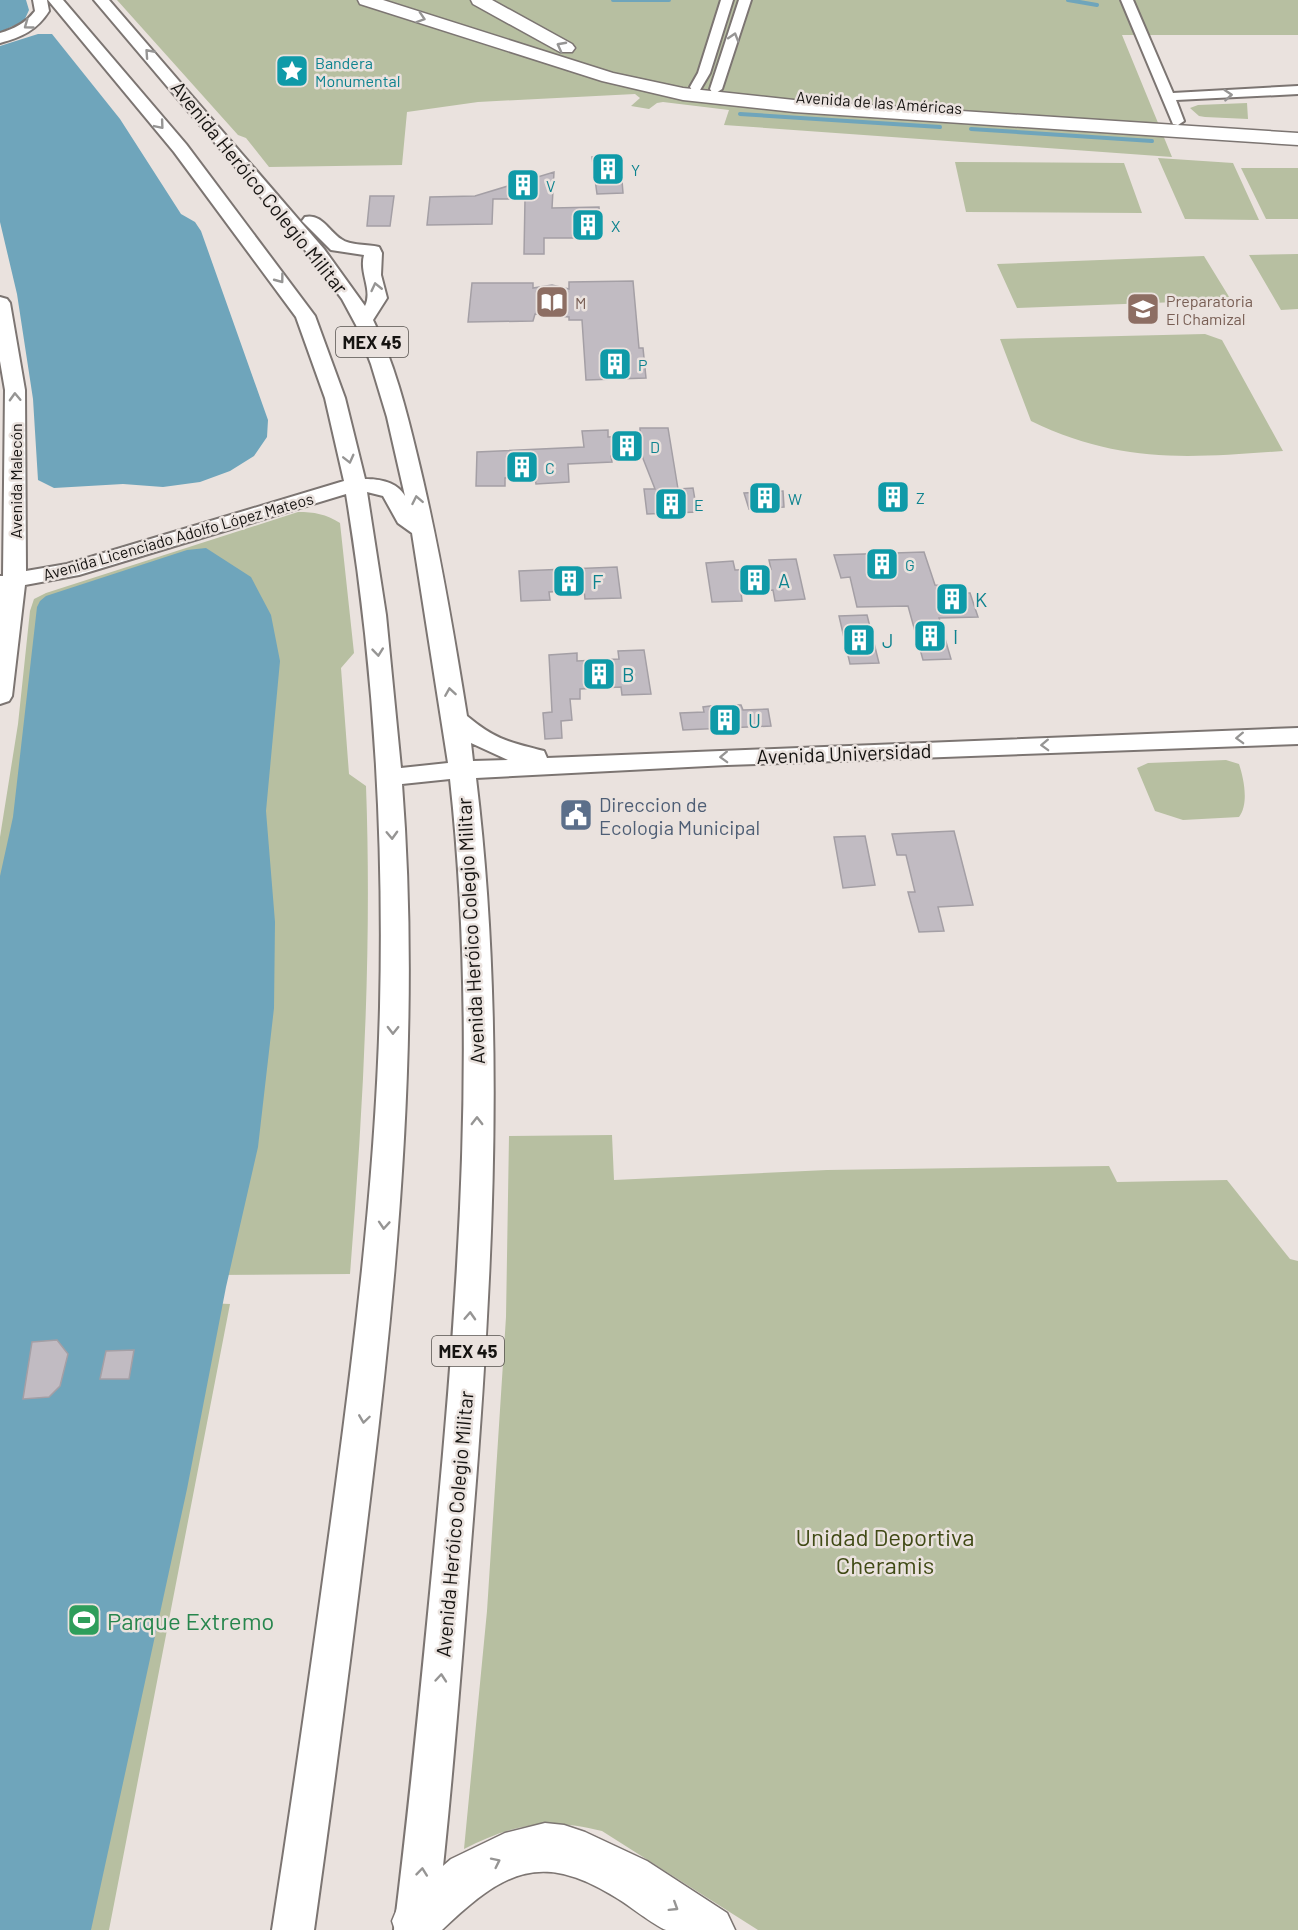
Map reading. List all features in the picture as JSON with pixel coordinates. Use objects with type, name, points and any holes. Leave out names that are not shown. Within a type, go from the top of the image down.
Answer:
[{"type":"highway","name":"Avenida de las Américas","points":[[366,0],[608,77],[683,94],[735,101],[1038,121],[1179,126]]},
{"type":"highway","name":"Avenida de las Américas","points":[[479,0],[593,61],[646,77],[696,87],[1179,126],[1298,128]]},
{"type":"highway","points":[[1179,126],[1298,139]]},
{"type":"highway","points":[[416,1926],[468,1875],[512,1854],[544,1847],[570,1850],[597,1860],[710,1930]]},
{"type":"main road","points":[[0,38],[16,33],[34,22],[42,11],[40,0]]},
{"type":"main road","name":"Avenida Heróico Colegio Militar","points":[[55,0],[180,148],[305,316],[321,356],[356,485],[376,629],[390,777],[395,939],[391,1113],[384,1227],[365,1413],[327,1703],[293,1930]]},
{"type":"main road","name":"Avenida Heróico Colegio Militar","points":[[101,0],[209,122],[341,281],[363,319],[382,365],[397,416],[424,534],[462,770],[473,886],[477,1011],[475,1231],[463,1438],[437,1729],[416,1926]]},
{"type":"main road","points":[[1179,126],[1198,135],[1298,144]]},
{"type":"main road","points":[[272,199],[288,202],[298,207],[332,244],[355,250],[373,251],[371,266],[378,298],[377,305],[363,319]]},
{"type":"main road","name":"Avenida Malecón","points":[[0,303],[15,390],[0,696]]},
{"type":"main road","points":[[356,485],[375,485],[392,492],[406,518],[424,534]]},
{"type":"main road","name":"Avenida Licenciado Adolfo López Mateos","points":[[7,582],[80,568],[322,493],[356,485]]},
{"type":"main road","points":[[454,718],[480,740],[492,746],[520,756],[541,757],[548,765]]},
{"type":"main road","name":"Avenida Universidad","points":[[390,777],[548,765],[1298,736]]},
{"type":"street","points":[[696,87],[704,73],[727,0]]},
{"type":"street","points":[[716,89],[745,0]]},
{"type":"street","points":[[1127,0],[1170,97],[1179,126]]},
{"type":"street","points":[[1170,97],[1298,90]]},
{"type":"green space","points":[[117,0],[1298,0],[1298,35],[1122,35],[1172,157],[724,125],[729,110],[663,102],[649,109],[631,106],[640,98],[635,94],[478,102],[407,112],[402,165],[269,167],[246,138],[238,135]]},
{"type":"green space","points":[[1247,103],[1248,119],[1199,116],[1190,108],[1198,105]]},
{"type":"green space","points":[[1158,158],[1233,163],[1259,220],[1185,219]]},
{"type":"green space","points":[[955,162],[1124,163],[1142,213],[966,212]]},
{"type":"green space","points":[[1241,168],[1298,168],[1298,219],[1266,219]]},
{"type":"green space","points":[[1298,254],[1298,309],[1281,310],[1249,255]]},
{"type":"green space","points":[[1204,256],[1231,300],[1017,308],[997,264]]},
{"type":"green space","points":[[1205,334],[1222,340],[1283,451],[1185,456],[1154,455],[1094,445],[1063,435],[1031,421],[1000,339]]},
{"type":"green space","points":[[298,512],[320,514],[340,523],[354,653],[341,668],[349,774],[366,786],[368,908],[365,1030],[350,1274],[210,1275],[205,1303],[230,1304],[109,1930],[0,1930],[0,837],[18,724],[30,611],[34,599],[46,593]]},
{"type":"green space","points":[[1226,760],[1239,764],[1243,777],[1245,798],[1239,817],[1183,820],[1155,811],[1137,768],[1148,763]]},
{"type":"green space","name":"Unidad Deportiva Cheramis","points":[[612,1135],[614,1180],[827,1170],[1109,1166],[1117,1182],[1227,1180],[1290,1259],[1298,1261],[1298,1930],[758,1930],[602,1831],[565,1824],[531,1825],[482,1840],[464,1849],[487,1611],[506,1317],[509,1136]]},
{"type":"water","points":[[0,0],[26,0],[29,10],[24,21],[0,32]]},
{"type":"water","points":[[38,34],[52,34],[120,119],[181,214],[195,222],[201,231],[268,420],[267,437],[254,456],[230,471],[200,482],[163,487],[123,484],[54,488],[38,480],[33,399],[17,294],[0,222],[0,46]]},
{"type":"water","points":[[206,548],[251,577],[271,615],[280,661],[266,811],[275,922],[274,1008],[258,1147],[226,1287],[187,1489],[91,1930],[0,1930],[0,876],[13,817],[37,607],[46,596],[187,550]]},
{"type":"building","name":"Y","points":[[620,156],[623,193],[597,194],[592,157]]},
{"type":"building","points":[[554,172],[552,208],[599,207],[600,238],[544,238],[544,254],[524,254],[525,199],[493,199],[492,224],[427,225],[430,197],[475,196]]},
{"type":"building","points":[[370,196],[394,196],[390,226],[367,226]]},
{"type":"building","name":"M","points":[[633,281],[639,348],[643,348],[646,378],[586,380],[582,320],[535,314],[533,321],[468,322],[472,283],[533,283],[533,288],[552,285],[569,289],[569,282]]},
{"type":"building","points":[[640,428],[668,428],[678,489],[693,488],[697,512],[647,514],[644,489],[655,489],[642,456],[611,456],[612,462],[568,464],[569,482],[536,484],[535,477],[505,478],[505,486],[476,486],[477,452],[584,447],[582,431],[608,430],[608,437],[640,436]]},
{"type":"building","points":[[783,491],[784,507],[749,509],[744,493]]},
{"type":"building","points":[[924,552],[935,585],[955,586],[958,593],[970,593],[978,617],[939,618],[951,659],[923,660],[908,606],[857,607],[850,577],[841,578],[834,555]]},
{"type":"building","name":"A","points":[[796,559],[805,599],[775,601],[773,590],[741,592],[742,601],[712,602],[706,563],[733,561],[735,570],[771,569],[769,560]]},
{"type":"building","name":"F","points":[[617,567],[621,598],[585,599],[584,590],[549,592],[550,600],[521,601],[519,571]]},
{"type":"building","name":"J","points":[[867,615],[879,663],[850,664],[839,616]]},
{"type":"building","name":"B","points":[[644,650],[651,694],[622,695],[621,687],[580,689],[580,699],[570,699],[572,720],[561,721],[562,738],[545,739],[543,713],[552,712],[549,655],[577,653],[577,661],[619,659],[618,651]]},
{"type":"building","name":"U","points":[[741,705],[743,710],[768,709],[771,726],[683,730],[680,713],[704,712],[703,707]]},
{"type":"building","points":[[954,831],[973,905],[938,907],[944,931],[919,932],[908,892],[915,892],[906,855],[897,855],[892,834]]},
{"type":"building","points":[[865,836],[875,885],[843,888],[834,837]]},
{"type":"building","points":[[57,1340],[68,1354],[60,1386],[49,1397],[23,1399],[32,1342]]},
{"type":"building","points":[[134,1350],[129,1379],[100,1379],[106,1351]]},
{"type":"waterway","points":[[613,0],[669,0]]},
{"type":"waterway","points":[[1068,0],[1097,5]]},
{"type":"waterway","points":[[740,114],[940,127]]},
{"type":"waterway","points":[[971,129],[1152,141]]},
{"type":"place","name":"Bandera Monumental","points":[[292,71]]},
{"type":"place","name":"Y","points":[[608,169]]},
{"type":"place","name":"V","points":[[523,185]]},
{"type":"place","name":"X","points":[[588,225]]},
{"type":"place","name":"M","points":[[552,302]]},
{"type":"place","name":"Preparatoria El Chamizal","points":[[1143,309]]},
{"type":"place","name":"P","points":[[615,364]]},
{"type":"place","name":"D","points":[[627,446]]},
{"type":"place","name":"C","points":[[522,467]]},
{"type":"place","name":"Z","points":[[893,497]]},
{"type":"place","name":"W","points":[[765,498]]},
{"type":"place","name":"E","points":[[671,504]]},
{"type":"place","name":"G","points":[[882,564]]},
{"type":"place","name":"A","points":[[755,580]]},
{"type":"place","name":"F","points":[[569,581]]},
{"type":"place","name":"K","points":[[952,599]]},
{"type":"place","name":"I","points":[[930,636]]},
{"type":"place","name":"J","points":[[859,640]]},
{"type":"place","name":"B","points":[[599,674]]},
{"type":"place","name":"U","points":[[725,720]]},
{"type":"place","name":"Direccion de Ecologia Municipal","points":[[576,815]]},
{"type":"place","name":"Parque Extremo","points":[[84,1620]]}]
